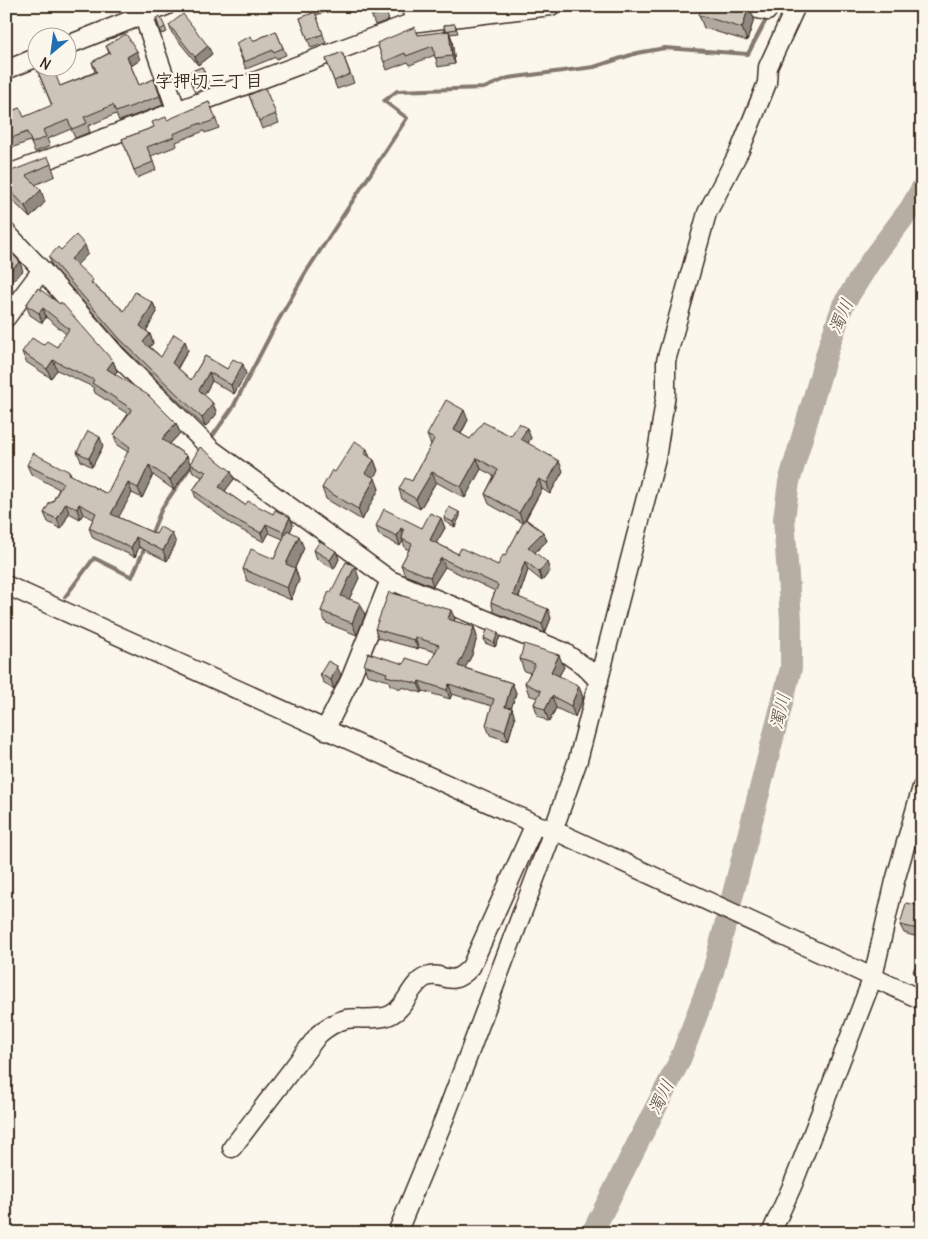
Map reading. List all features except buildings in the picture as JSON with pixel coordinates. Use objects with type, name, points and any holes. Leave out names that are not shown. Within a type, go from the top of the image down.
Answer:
[{"type":"street","points":[[78,40],[142,11],[166,6]]},
{"type":"street","points":[[6,175],[177,112],[413,14],[551,6]]},
{"type":"street","points":[[744,6],[763,12],[767,11],[770,6]]},
{"type":"street","points":[[397,1233],[558,833],[656,459],[666,394],[666,361],[707,213],[740,150],[767,83],[768,67],[796,6]]},
{"type":"street","points":[[142,11],[177,112]]},
{"type":"street","points":[[6,70],[28,62]]},
{"type":"street","points":[[7,236],[42,270],[116,355],[211,449],[390,580],[564,652],[584,666],[599,681]]},
{"type":"street","points":[[6,318],[42,270]]},
{"type":"street","points":[[325,730],[350,680],[390,580]]},
{"type":"street","points":[[6,585],[325,730],[558,833],[922,1000]]},
{"type":"street","points":[[771,1233],[793,1184],[865,974],[895,881],[922,787]]},
{"type":"street","points":[[232,1148],[319,1034],[333,1023],[346,1019],[391,1015],[401,1006],[421,979],[431,976],[449,979],[461,977],[471,967],[535,824]]},
{"type":"waterway","points":[[209,441],[233,407],[274,328],[306,272],[407,118],[384,101],[397,91],[484,88],[508,78],[594,67],[637,53],[665,48],[748,54],[768,16]]},
{"type":"waterway","name":"濁川","points":[[592,1233],[680,1060],[713,972],[791,668],[791,620],[784,519],[789,482],[829,346],[843,305],[872,259],[910,209],[922,188]]},
{"type":"waterway","points":[[150,537],[162,508],[193,463]]},
{"type":"waterway","points":[[65,597],[94,558],[132,577],[146,545]]},
{"type":"district","name":"字押切三丁目","points":[[209,81]]}]
